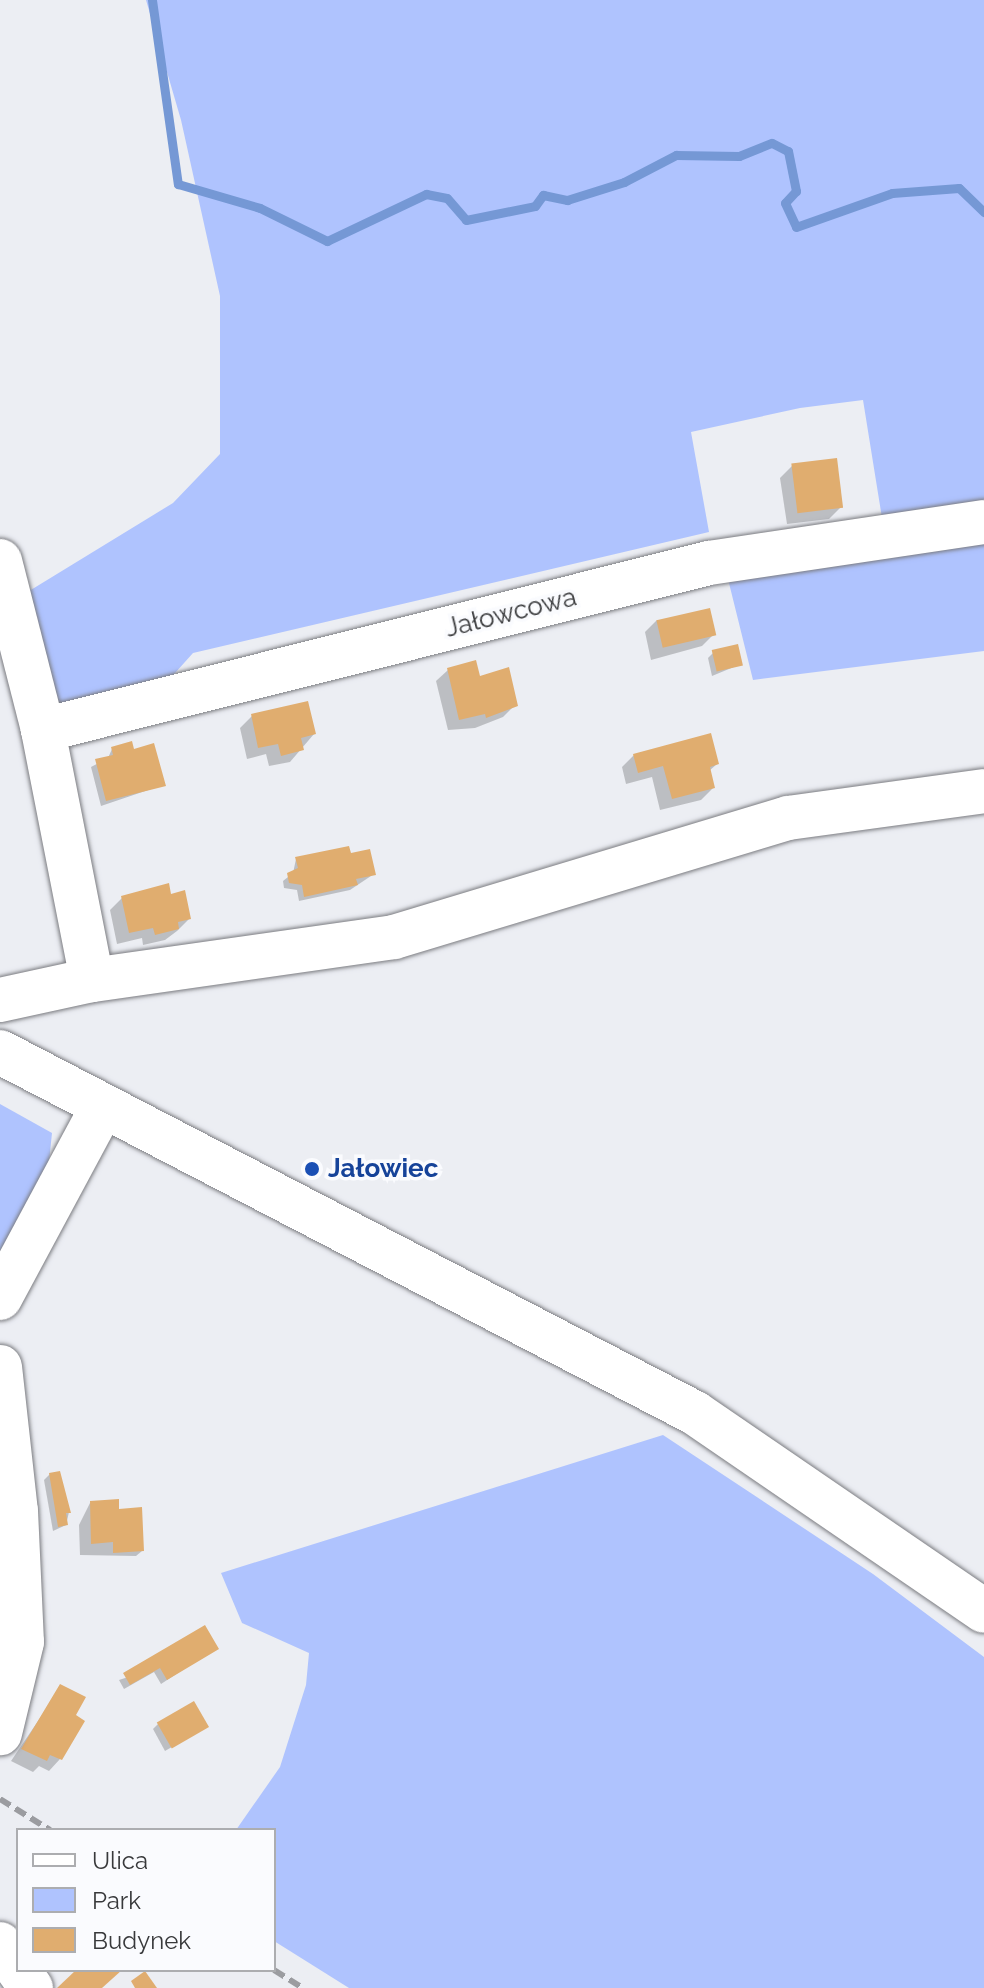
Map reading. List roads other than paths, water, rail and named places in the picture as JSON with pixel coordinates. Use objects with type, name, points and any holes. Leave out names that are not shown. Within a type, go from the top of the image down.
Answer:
[{"type":"street","name":"Jałowcowa","points":[[43,730],[709,563],[984,522]]},
{"type":"street","points":[[0,561],[43,730],[92,980]]},
{"type":"street","points":[[0,1000],[92,980],[394,937],[788,818],[984,791]]},
{"type":"street","points":[[0,1052],[695,1413],[984,1611]]},
{"type":"street","points":[[0,1298],[103,1106]]},
{"type":"street","points":[[0,1367],[16,1511],[22,1642],[0,1733]]},
{"type":"street","points":[[0,1944],[16,1967]]},
{"type":"waterway","points":[[152,0],[178,184],[260,208],[327,241],[426,194],[447,198],[466,220],[535,206],[543,195],[567,200],[624,182],[676,155],[739,156],[772,143],[788,151],[796,191],[785,203],[796,227],[892,193],[959,188],[984,212]]},
{"type":"railway","points":[[0,1799],[47,1828]]},
{"type":"railway","points":[[276,1971],[303,1988]]},
{"type":"place","name":"Jałowiec","points":[[312,1169]]}]
